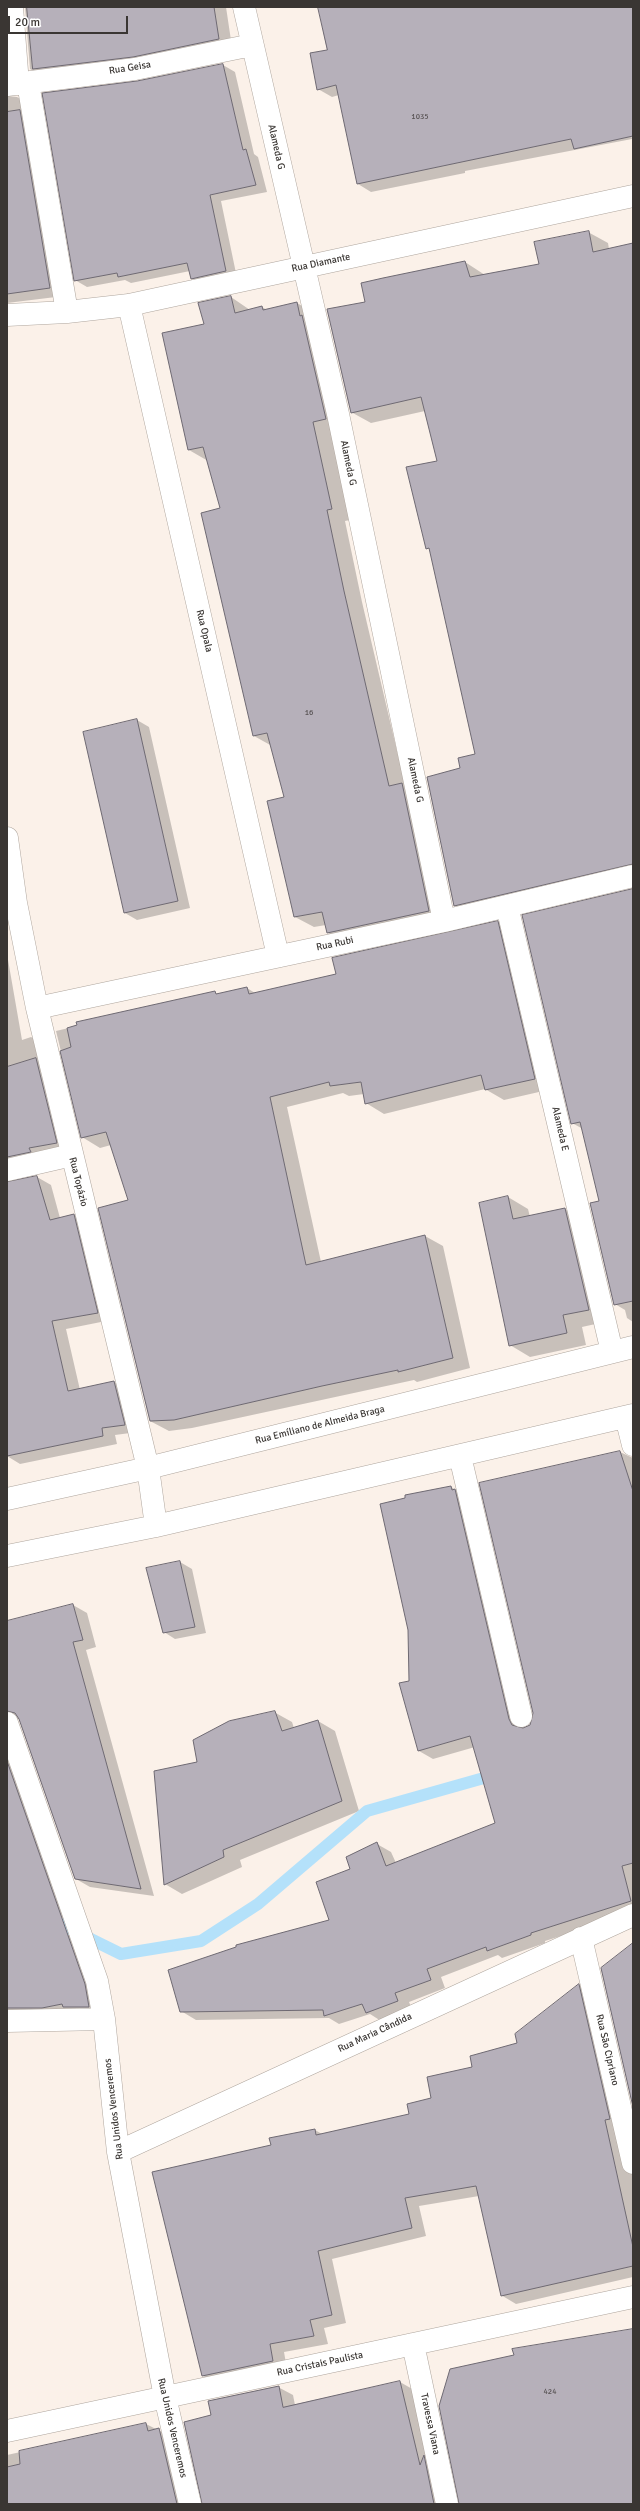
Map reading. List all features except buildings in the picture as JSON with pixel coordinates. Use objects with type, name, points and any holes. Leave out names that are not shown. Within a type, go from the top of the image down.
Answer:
[{"type":"street","points":[[12,7],[18,84],[68,312]]},
{"type":"street","name":"Alameda G","points":[[244,7],[338,414],[444,921]]},
{"type":"street","name":"Rua Geisa","points":[[18,84],[135,69],[252,45]]},
{"type":"street","name":"Rua Diamante","points":[[7,315],[68,312],[129,305],[633,196]]},
{"type":"street","name":"Rua Opala","points":[[129,305],[278,956]]},
{"type":"street","name":"Rua Topázio","points":[[7,838],[16,903],[37,1008],[148,1468],[156,1526]]},
{"type":"street","name":"Rua Rubi","points":[[37,1008],[444,921],[633,876]]},
{"type":"street","name":"Alameda E","points":[[508,906],[612,1352]]},
{"type":"street","points":[[7,1170],[72,1155]]},
{"type":"street","name":"Rua Emíliano de Almeida Braga","points":[[7,1499],[148,1468],[633,1347]]},
{"type":"street","points":[[7,1556],[156,1526],[630,1416],[633,1445]]},
{"type":"street","points":[[460,1456],[521,1716]]},
{"type":"street","name":"Rua Unidos Venceremos","points":[[7,1723],[66,1897],[97,1981],[104,2019],[118,2152],[164,2397],[190,2504]]},
{"type":"street","name":"Rua Maria Cândida","points":[[118,2152],[633,1915]]},
{"type":"street","name":"Rua São Cipriano","points":[[581,1938],[633,2163]]},
{"type":"street","points":[[7,2021],[104,2019]]},
{"type":"street","name":"Rua Cristais Paulista","points":[[7,2431],[633,2297]]},
{"type":"street","name":"Travessa Viana","points":[[413,2344],[447,2504]]},
{"type":"waterway","points":[[52,1920],[121,1954],[201,1941],[258,1904],[367,1811],[498,1774]]}]
